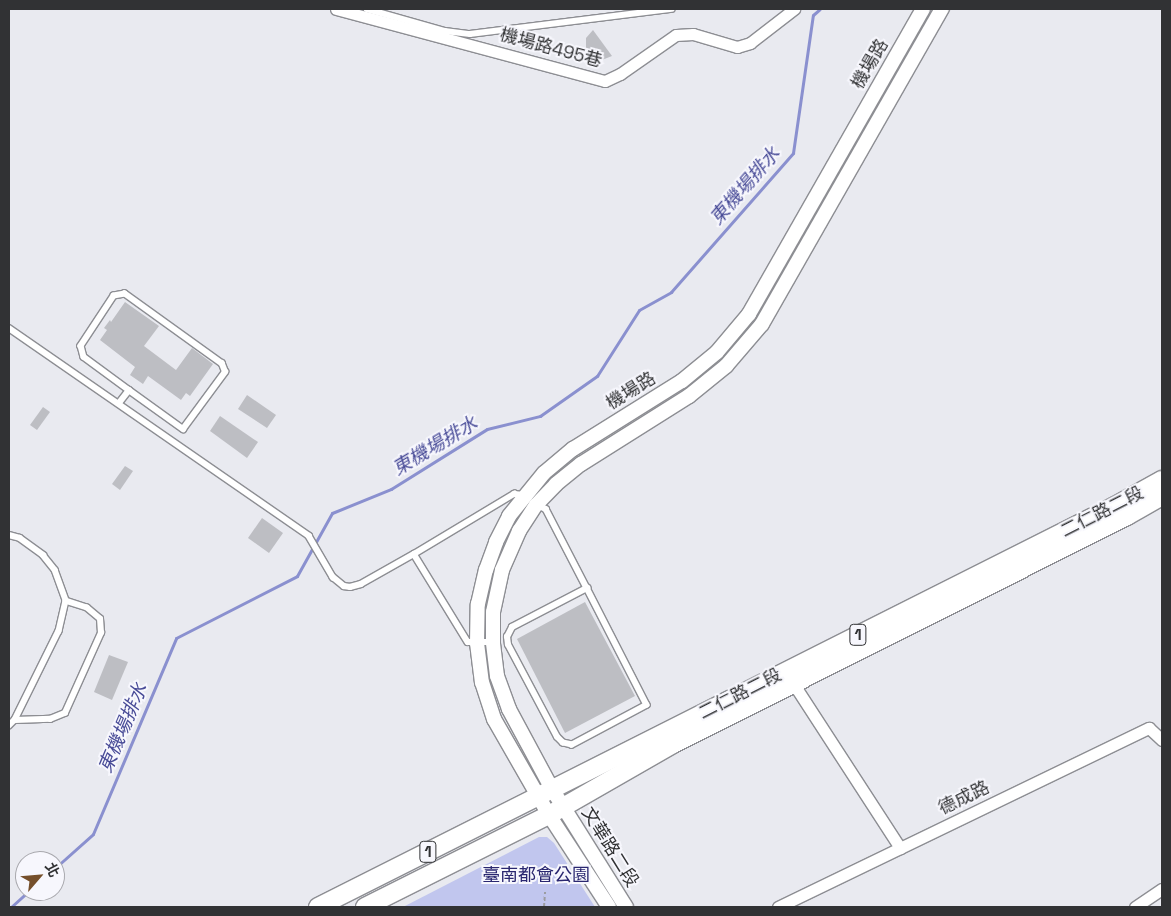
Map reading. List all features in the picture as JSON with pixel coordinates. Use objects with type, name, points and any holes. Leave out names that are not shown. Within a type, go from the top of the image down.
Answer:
[{"type":"main road","name":"二仁路二段","points":[[318,907],[1115,506],[1162,480]]},
{"type":"main road","name":"二仁路二段","points":[[365,907],[556,811],[673,744],[1127,516],[1162,496]]},
{"type":"street","name":"機場路495巷","points":[[336,9],[605,81],[620,74],[676,35],[693,34],[737,48],[750,42],[794,9]]},
{"type":"street","name":"機場路","points":[[556,811],[494,719],[482,683],[477,642],[478,604],[486,570],[496,542],[509,516],[524,495],[544,473],[573,449],[682,382],[716,352],[749,314],[923,9]]},
{"type":"street","name":"機場路","points":[[545,793],[497,676],[493,642],[493,612],[502,570],[520,532],[536,505],[581,464],[696,390],[726,366],[762,324],[942,9]]},
{"type":"street","points":[[793,683],[900,848]]},
{"type":"street","name":"德成路","points":[[778,907],[1149,728],[1162,740]]},
{"type":"street","name":"文華路二段","points":[[556,811],[609,907]]},
{"type":"street","name":"文華路二段","points":[[556,811],[626,907]]},
{"type":"street","points":[[1135,907],[1162,889]]},
{"type":"lane","points":[[367,9],[445,30],[470,34],[671,9]]},
{"type":"lane","points":[[125,294],[222,364],[225,372],[184,429],[129,390],[84,357],[81,346],[114,296],[125,294]]},
{"type":"lane","points":[[9,328],[309,536],[333,577],[344,586],[350,587],[361,584],[514,494],[524,495],[536,505],[546,509],[587,588],[647,705],[572,746],[563,743],[557,737],[508,646],[507,637],[512,627],[587,588]]},
{"type":"lane","points":[[119,403],[129,390]]},
{"type":"lane","points":[[9,535],[20,538],[43,554],[55,570],[66,601],[59,631],[15,720],[9,726]]},
{"type":"lane","points":[[414,554],[468,642],[493,642]]},
{"type":"lane","points":[[15,720],[50,719],[65,713],[101,633],[100,619],[87,608],[66,601]]},
{"type":"path","points":[[544,907],[545,892]]},
{"type":"green space","name":"臺南都會公園","points":[[539,837],[547,837],[554,843],[595,907],[403,907]]},
{"type":"building","points":[[593,30],[612,56],[602,60],[592,56],[586,48],[586,38]]},
{"type":"building","points":[[125,302],[159,326],[144,346],[176,370],[192,348],[213,364],[190,396],[186,393],[181,400],[148,376],[143,384],[130,375],[135,367],[100,340],[107,330],[104,328],[110,320],[111,322]]},
{"type":"building","points":[[247,395],[276,415],[267,428],[238,409]]},
{"type":"building","points":[[43,407],[50,412],[37,430],[30,425]]},
{"type":"building","points":[[220,416],[258,442],[247,458],[210,431]]},
{"type":"building","points":[[125,466],[133,471],[120,490],[112,484]]},
{"type":"building","points":[[262,518],[283,533],[269,553],[248,538]]},
{"type":"building","points":[[585,602],[635,696],[565,733],[517,639]]},
{"type":"building","points":[[109,655],[128,662],[112,700],[94,692]]},
{"type":"waterway","name":"東機場排水","points":[[65,859],[93,834],[176,638],[297,576],[332,513],[391,489],[487,429],[540,416],[597,376],[639,310],[671,292],[793,153],[813,15],[820,9]]},
{"type":"waterway","name":"東機場排水","points":[[11,907],[18,901]]}]
